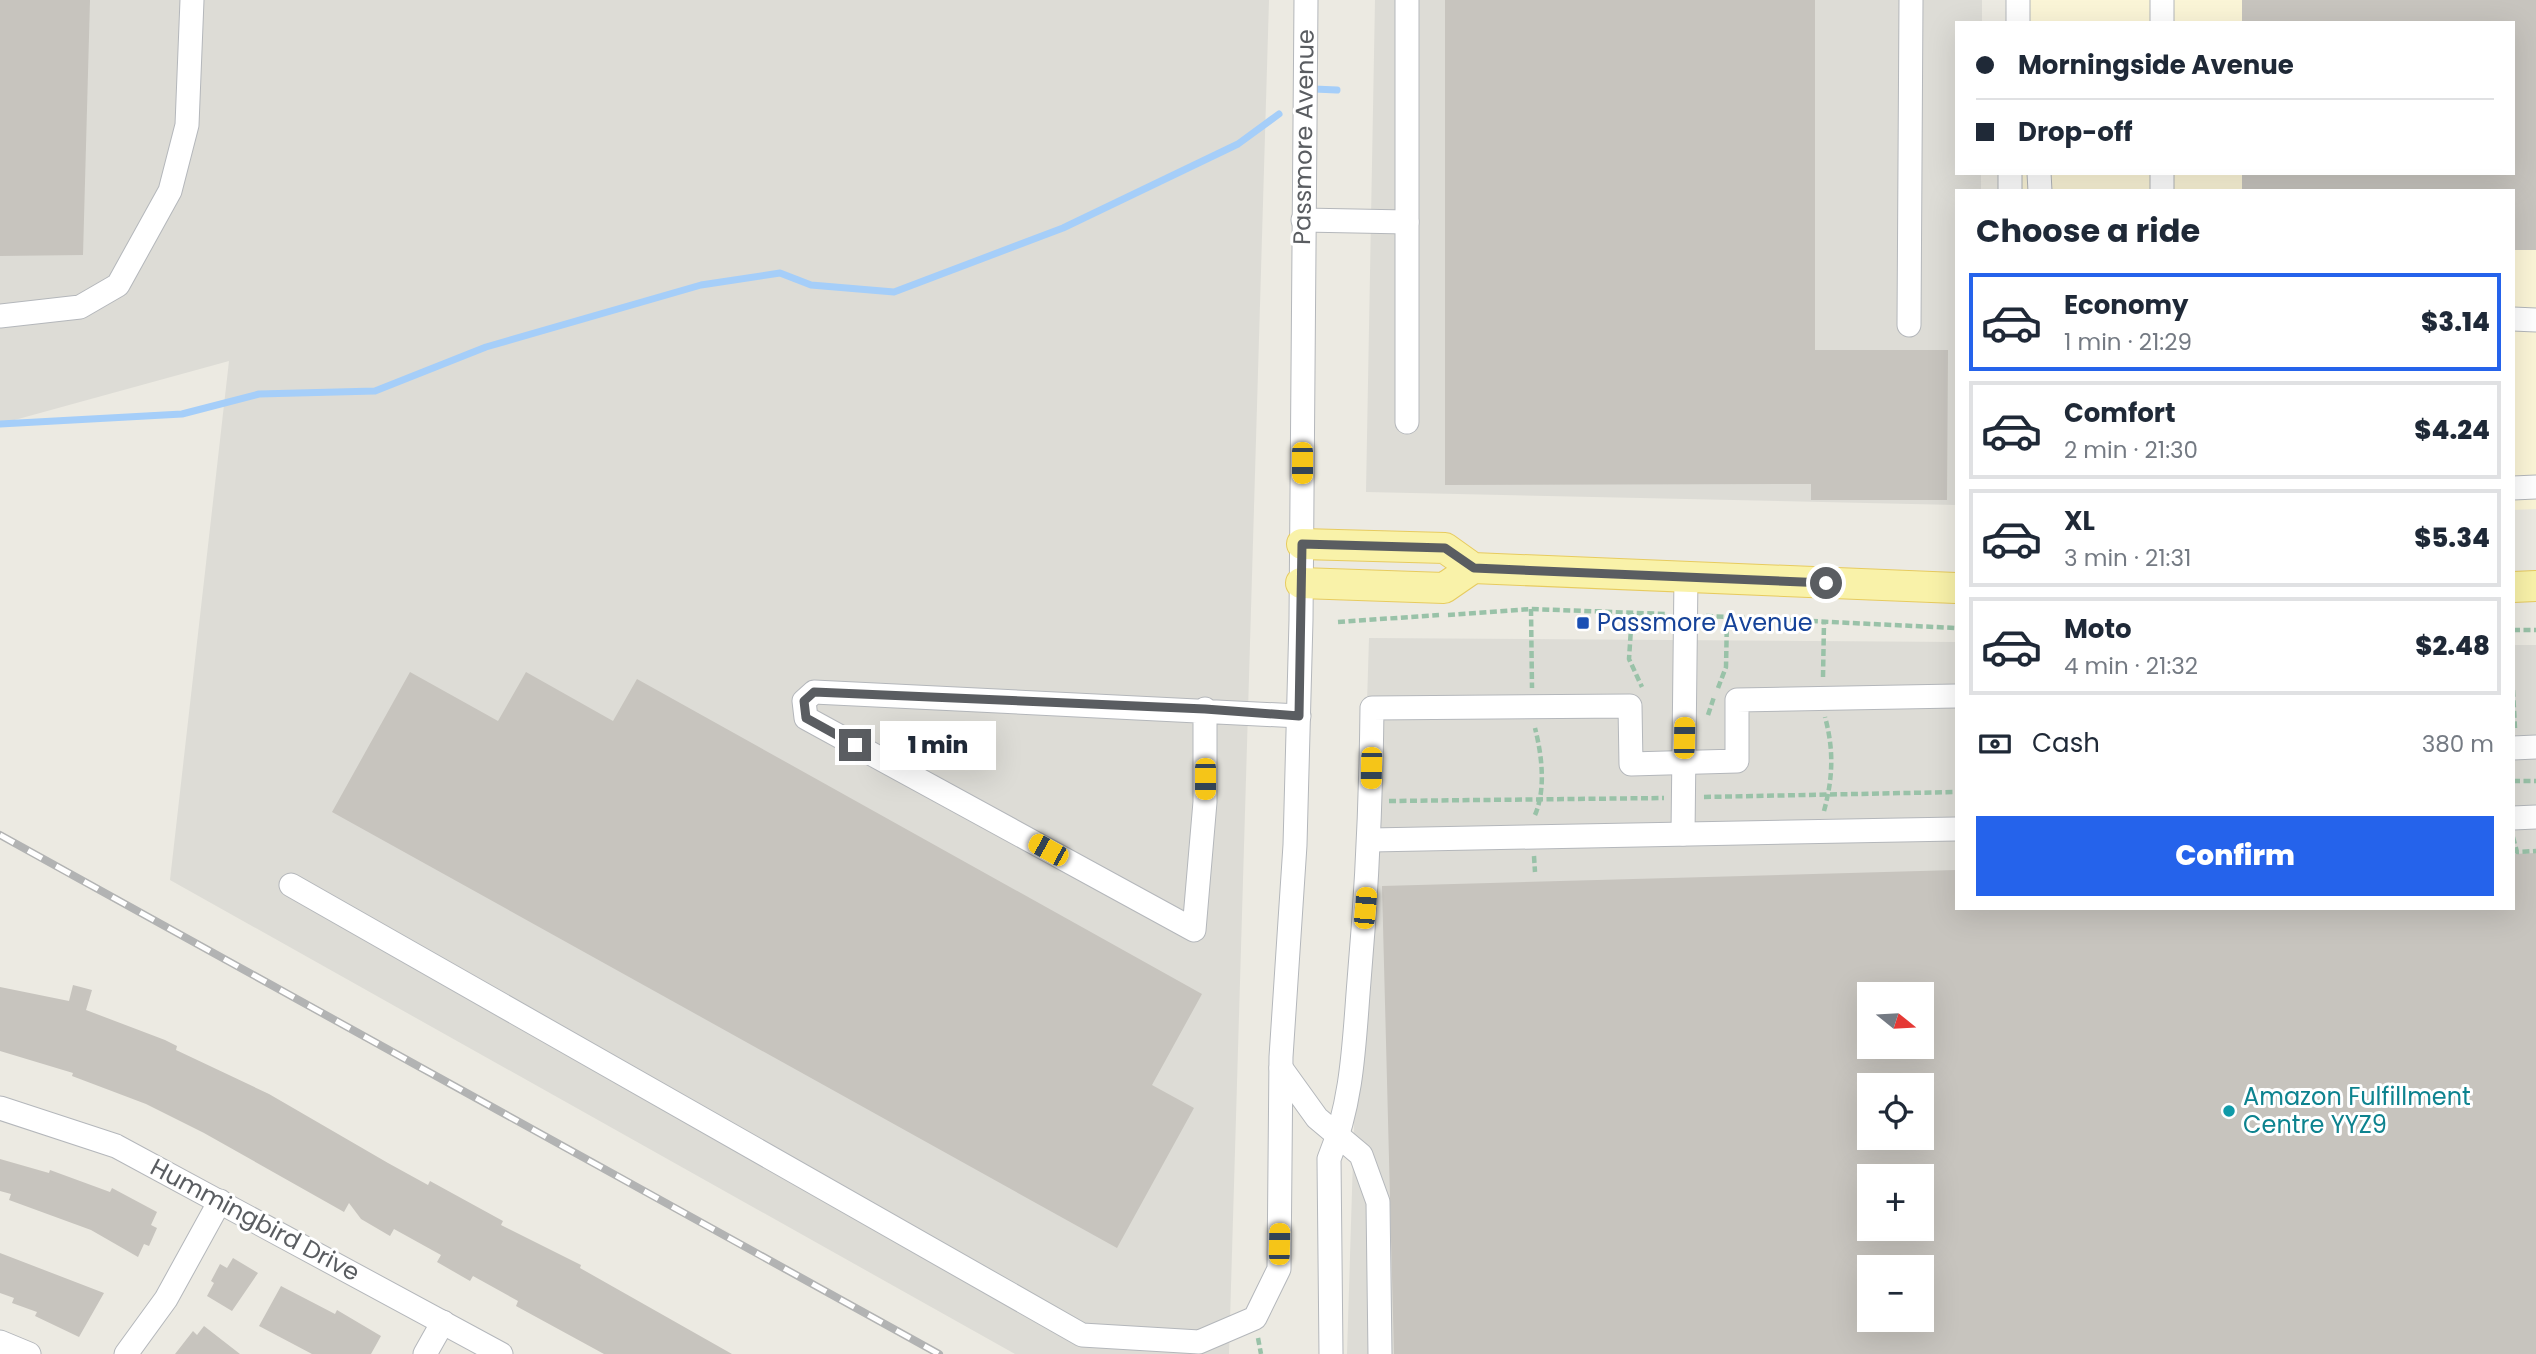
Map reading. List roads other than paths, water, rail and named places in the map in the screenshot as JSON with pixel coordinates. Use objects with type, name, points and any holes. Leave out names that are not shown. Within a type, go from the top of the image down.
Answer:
[{"type":"main road","points":[[1302,544],[1445,548],[1474,568],[1955,588]]},
{"type":"main road","points":[[1301,583],[1444,588],[1474,568]]},
{"type":"main road","points":[[2515,587],[2536,586]]},
{"type":"street","points":[[0,316],[80,307],[118,285],[170,191],[187,125],[192,0]]},
{"type":"street","name":"Passmore Avenue","points":[[291,886],[1082,1335],[1199,1342],[1255,1318],[1279,1269],[1281,1068],[1295,845],[1299,716],[1306,0]]},
{"type":"street","points":[[1407,0],[1407,422]]},
{"type":"street","points":[[1909,325],[1911,0]]},
{"type":"street","points":[[2018,0],[2018,21]]},
{"type":"street","points":[[2162,0],[2162,21]]},
{"type":"street","points":[[1303,220],[1407,222]]},
{"type":"street","points":[[2515,319],[2536,320]]},
{"type":"street","points":[[2515,488],[2536,487]]},
{"type":"street","points":[[1683,834],[1686,576]]},
{"type":"street","points":[[1205,709],[1205,802],[1194,930],[806,718],[804,701],[814,692],[1205,709],[1299,716]]},
{"type":"street","points":[[1331,1354],[1329,1159],[1339,1134],[1351,1087],[1371,840],[1372,708],[1630,706],[1631,764],[1737,761],[1737,700],[1955,696]]},
{"type":"street","points":[[2515,748],[2536,747]]},
{"type":"street","points":[[2515,818],[2536,817]]},
{"type":"street","points":[[1371,840],[1955,829]]},
{"type":"street","points":[[1281,1068],[1317,1118],[1361,1155],[1378,1202],[1380,1354]]},
{"type":"street","name":"Hummingbird Drive","points":[[0,1108],[116,1146],[501,1354]]},
{"type":"street","points":[[126,1354],[166,1299],[220,1201]]},
{"type":"street","points":[[425,1354],[443,1322]]},
{"type":"street","points":[[0,1342],[29,1354]]},
{"type":"waterway","points":[[1314,89],[1337,90]]},
{"type":"waterway","points":[[0,424],[182,414],[259,394],[375,391],[486,347],[701,285],[780,273],[811,285],[894,292],[1063,228],[1238,144],[1279,114]]},
{"type":"railway","points":[[0,835],[939,1354]]},
{"type":"place","name":"Passmore Avenue","points":[[1583,623]]},
{"type":"place","name":"Amazon Fulfillment Centre YYZ9","points":[[2229,1111]]}]
